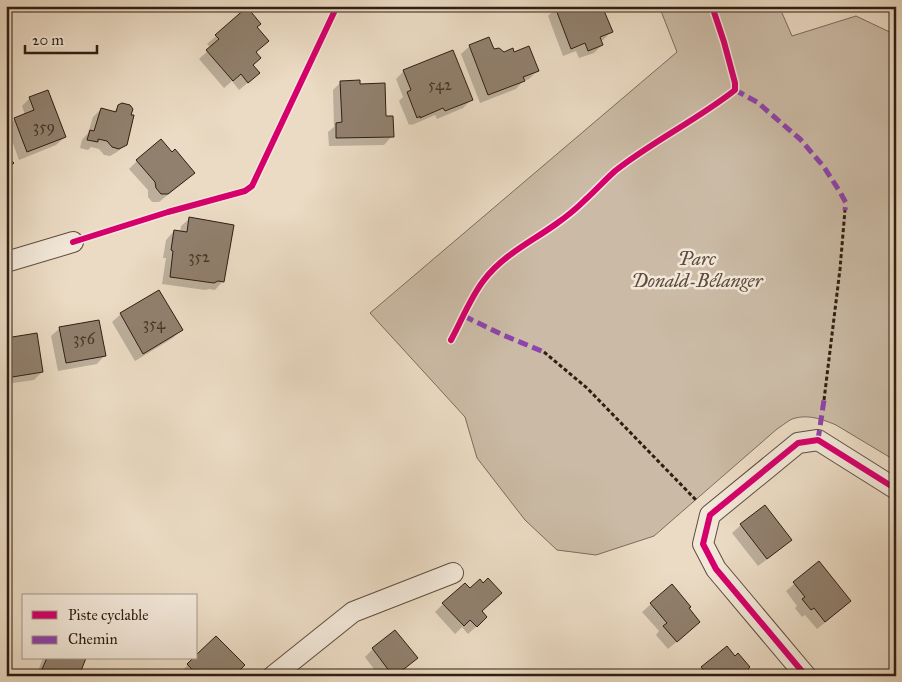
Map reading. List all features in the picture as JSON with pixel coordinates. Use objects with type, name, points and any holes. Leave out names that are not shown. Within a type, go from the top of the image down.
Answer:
[{"type":"street","points":[[6,262],[73,242]]},
{"type":"street","points":[[806,676],[716,569],[703,544],[710,515],[798,443],[818,440],[896,489]]},
{"type":"street","points":[[272,676],[353,612],[452,573]]},
{"type":"path","points":[[824,400],[846,210]]},
{"type":"path","points":[[544,352],[587,388],[710,515]]},
{"type":"green space","name":"Parc Donald-Bélanger","points":[[659,6],[779,6],[792,36],[856,16],[896,35],[896,461],[836,425],[813,418],[796,418],[777,429],[654,536],[596,555],[557,550],[525,520],[477,458],[465,417],[370,313],[677,52]]},
{"type":"building","points":[[602,6],[613,32],[600,37],[603,45],[588,51],[585,43],[571,49],[555,7]]},
{"type":"building","points":[[247,7],[261,24],[257,27],[269,41],[256,52],[261,58],[253,65],[260,73],[248,83],[241,74],[233,81],[206,50],[219,39],[215,35]]},
{"type":"building","points":[[489,37],[494,49],[499,48],[504,52],[513,48],[514,52],[529,46],[539,71],[523,77],[525,81],[488,95],[469,45]]},
{"type":"building","points":[[453,50],[473,100],[445,111],[443,108],[417,118],[407,92],[411,90],[403,70]]},
{"type":"building","points":[[360,80],[360,84],[385,83],[386,116],[393,116],[394,137],[336,138],[336,123],[342,122],[340,81]]},
{"type":"building","points":[[48,90],[66,137],[27,152],[14,118],[34,110],[29,97]]},
{"type":"building","points":[[122,103],[130,105],[133,109],[131,115],[134,115],[127,145],[119,149],[112,147],[107,141],[98,139],[98,142],[87,140],[90,130],[94,131],[101,108],[116,112],[118,105]]},
{"type":"building","points":[[161,139],[172,152],[175,149],[195,173],[168,194],[161,194],[156,188],[155,182],[136,160]]},
{"type":"building","points":[[6,155],[14,163],[6,171]]},
{"type":"building","points":[[189,217],[234,225],[224,282],[218,281],[214,283],[170,277],[174,230],[187,232]]},
{"type":"building","points":[[159,290],[183,330],[143,354],[120,313]]},
{"type":"building","points":[[99,320],[106,356],[66,363],[59,327]]},
{"type":"building","points":[[37,333],[43,372],[6,378],[6,338]]},
{"type":"building","points":[[765,505],[792,540],[767,559],[740,524]]},
{"type":"building","points":[[819,561],[851,601],[825,622],[814,608],[811,610],[802,599],[805,597],[793,582]]},
{"type":"building","points":[[488,578],[502,593],[482,611],[487,617],[477,627],[470,620],[464,626],[442,603],[465,583],[470,588],[480,579],[483,583]]},
{"type":"building","points":[[672,584],[691,607],[689,608],[700,622],[677,642],[663,626],[667,623],[650,603]]},
{"type":"building","points":[[395,630],[418,658],[393,676],[372,648]]},
{"type":"building","points":[[216,636],[245,665],[234,676],[198,676],[187,664],[191,660],[198,660],[198,653]]},
{"type":"building","points":[[727,646],[735,656],[738,653],[750,667],[748,669],[753,676],[709,676],[701,667]]},
{"type":"building","points":[[46,660],[85,660],[79,676],[39,676]]},
{"type":"marked path","points":[[735,90],[757,102],[800,139],[824,167],[840,192],[846,203],[845,210]]},
{"type":"marked path","points":[[464,316],[544,352]]},
{"type":"marked path","points":[[818,440],[824,400]]},
{"type":"cycle path","points":[[73,242],[168,212],[245,191],[252,186],[337,6]]},
{"type":"cycle path","points":[[451,340],[479,287],[500,263],[567,216],[615,171],[735,90],[735,83],[724,42],[712,6]]},
{"type":"cycle path","points":[[806,676],[716,569],[703,544],[710,515],[798,443],[818,440],[896,489]]}]
